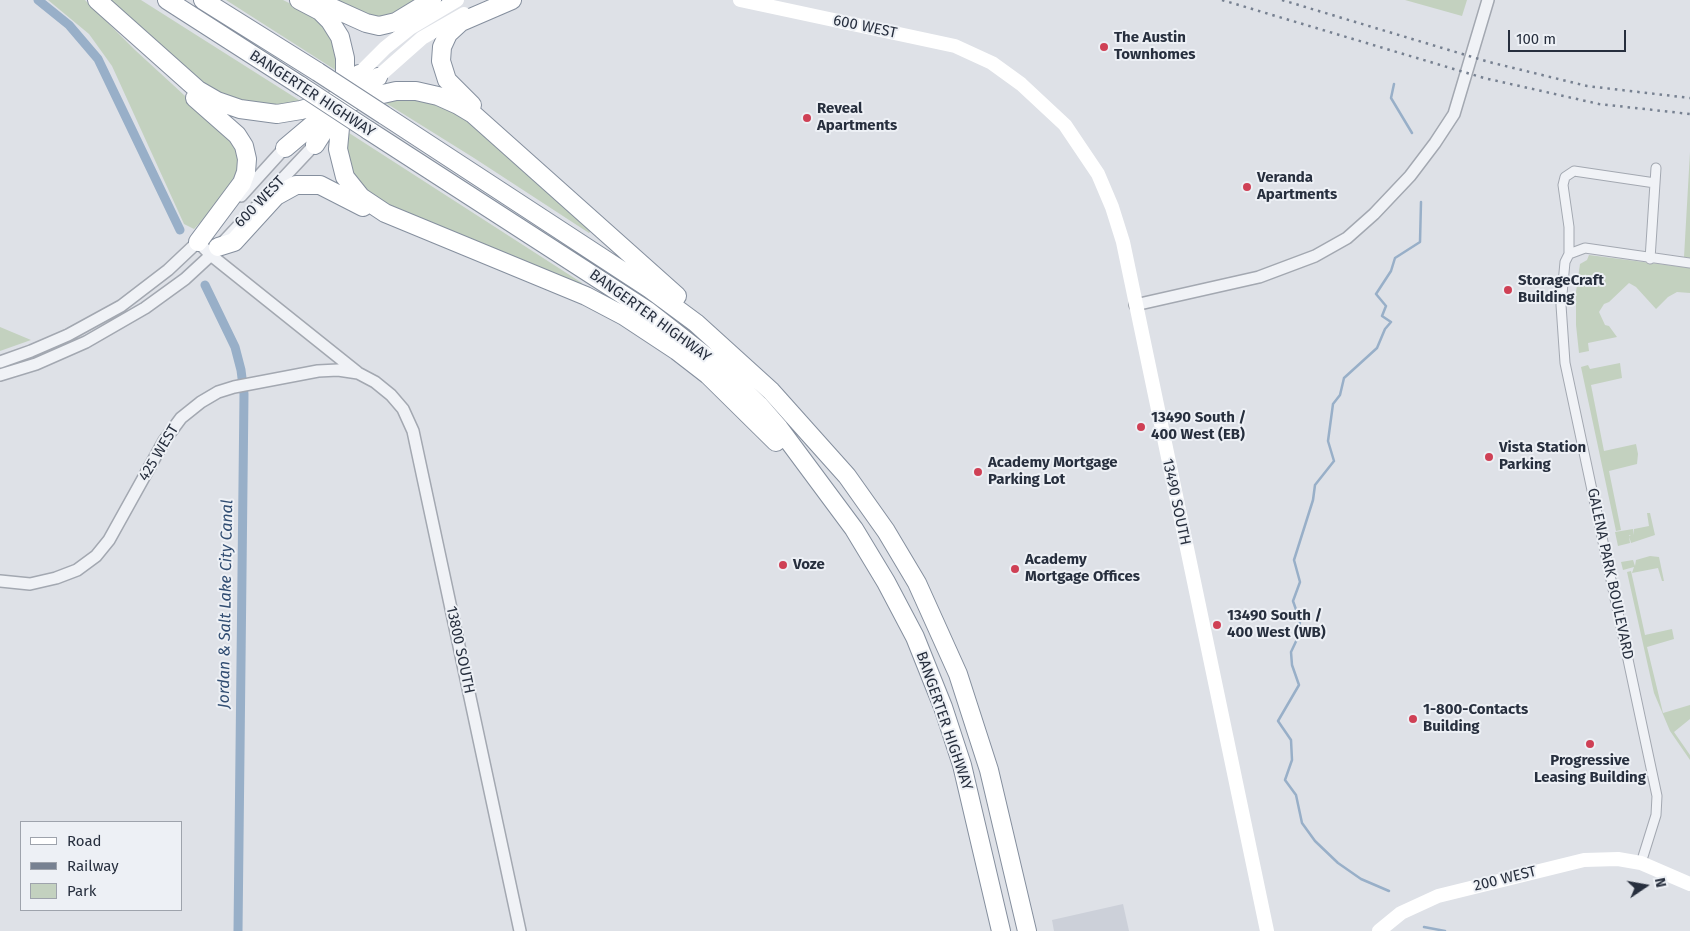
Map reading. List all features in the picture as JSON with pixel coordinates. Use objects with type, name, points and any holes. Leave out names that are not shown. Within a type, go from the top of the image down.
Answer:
[{"type":"highway","name":"BANGERTER HIGHWAY","points":[[167,0],[656,316],[694,345],[759,404],[854,529],[886,582],[926,663],[962,765],[1001,931]]},
{"type":"highway","name":"BANGERTER HIGHWAY","points":[[203,0],[318,72],[650,289],[696,323],[772,391],[847,476],[886,531],[917,583],[958,674],[990,770],[1027,931]]},
{"type":"highway","points":[[299,0],[320,11],[335,27],[340,37],[345,58],[338,157],[345,177],[361,197],[385,213],[586,296],[624,316],[677,351],[708,375],[779,446],[792,446]]},
{"type":"highway","points":[[314,0],[366,23],[379,26],[396,22],[432,0]]},
{"type":"highway","points":[[512,0],[456,26],[445,40],[441,54],[442,68],[447,80],[491,124],[514,152]]},
{"type":"highway","points":[[98,1],[189,83],[217,101],[240,110],[265,113],[288,112],[396,91],[416,91],[438,96],[466,109],[639,264],[757,365],[799,408],[836,451],[847,476]]},
{"type":"highway","points":[[98,1],[158,63],[237,135],[244,146],[247,166],[244,178],[198,242]]},
{"type":"highway","points":[[315,145],[359,74]]},
{"type":"highway","points":[[285,148],[309,127],[378,77]]},
{"type":"highway","points":[[214,251],[234,242],[276,196],[296,185],[320,185],[376,212],[385,213]]},
{"type":"main road","points":[[359,74],[385,48],[410,28],[457,0]]},
{"type":"main road","points":[[378,77],[411,46],[434,30],[472,10],[499,0]]},
{"type":"main road","name":"600 WEST","points":[[740,0],[955,46],[988,61]]},
{"type":"main road","name":"13490 SOUTH","points":[[988,61],[1021,84],[1065,124],[1082,147],[1098,174],[1112,206],[1123,242],[1267,931]]},
{"type":"main road","name":"200 WEST","points":[[1379,931],[1401,913],[1438,896],[1584,860],[1618,859],[1641,863],[1690,884]]},
{"type":"street","points":[[1135,305],[1259,277],[1316,256],[1347,238],[1374,214],[1410,176],[1454,114],[1488,0]]},
{"type":"street","name":"600 WEST","points":[[0,375],[53,357],[106,331],[145,308],[185,279],[315,145]]},
{"type":"street","name":"600 WEST","points":[[0,362],[50,344],[104,316],[154,283],[198,242],[285,148]]},
{"type":"street","points":[[1650,259],[1656,168]]},
{"type":"street","name":"GALENA PARK BOULEVARD","points":[[1641,863],[1656,815],[1655,779],[1565,363],[1561,305],[1565,262],[1569,254],[1563,185],[1569,172],[1582,171],[1655,183]]},
{"type":"street","points":[[198,242],[214,251],[359,374]]},
{"type":"street","points":[[1569,254],[1586,248],[1650,259],[1690,263]]},
{"type":"street","name":"425 WEST","points":[[2,581],[30,584],[56,578],[77,570],[96,556],[109,540],[164,441],[181,418],[201,402],[234,387],[318,371],[338,370],[359,374],[375,382]]},
{"type":"street","name":"13800 SOUTH","points":[[375,382],[391,394],[403,409],[413,431],[520,931]]},
{"type":"shaded area","points":[[1123,904],[1129,931],[1054,931],[1052,920]]},
{"type":"green space","points":[[48,0],[85,0],[135,50],[233,140],[241,156],[233,188],[194,229],[184,224],[112,66],[89,34]]},
{"type":"green space","points":[[107,0],[141,0],[302,102],[286,106],[255,105],[212,91]]},
{"type":"green space","points":[[226,0],[283,0],[313,15],[330,33],[337,50],[337,71]]},
{"type":"green space","points":[[327,0],[424,0],[396,17],[378,20]]},
{"type":"green space","points":[[1405,0],[1467,0],[1462,16]]},
{"type":"green space","points":[[409,98],[449,107],[474,125],[591,231],[589,233],[381,100]]},
{"type":"green space","points":[[346,131],[582,283],[581,286],[376,199],[357,183],[345,159]]},
{"type":"green space","points":[[1690,152],[1690,258],[1684,257]]},
{"type":"green space","points":[[1589,255],[1690,268],[1690,293],[1677,292],[1668,297],[1656,309],[1636,287],[1629,283],[1609,302],[1604,304],[1599,312],[1605,325],[1609,326],[1617,337],[1588,343],[1589,351],[1579,353],[1576,325],[1576,292],[1580,264],[1587,260]]},
{"type":"green space","points":[[0,327],[31,340],[0,351]]},
{"type":"green space","points":[[1620,363],[1622,378],[1591,385],[1604,451],[1636,444],[1638,454],[1637,464],[1609,471],[1621,530],[1616,531],[1581,367],[1588,365],[1590,369]]},
{"type":"green space","points":[[1647,513],[1650,513],[1655,535],[1631,543],[1629,537],[1630,543],[1618,546],[1615,532],[1633,529],[1634,535],[1634,529],[1649,526]]},
{"type":"green space","points":[[1650,556],[1659,557],[1664,581],[1662,581],[1658,568],[1632,573],[1634,567],[1623,570],[1621,562],[1633,560],[1635,566],[1636,560]]},
{"type":"green space","points":[[1631,571],[1645,635],[1672,629],[1674,639],[1647,647],[1663,713],[1690,705],[1690,719],[1674,732],[1690,755],[1690,760],[1670,731],[1654,693],[1627,572]]},
{"type":"waterway","name":"Jordan & Salt Lake City Canal","points":[[38,0],[69,25],[98,59],[180,230]]},
{"type":"waterway","points":[[1394,84],[1391,98],[1412,133]]},
{"type":"waterway","points":[[1389,891],[1361,879],[1338,863],[1315,841],[1302,823],[1296,795],[1285,780],[1292,760],[1291,740],[1278,721],[1299,685],[1292,665],[1291,652],[1299,635],[1300,621],[1293,601],[1300,582],[1294,560],[1313,500],[1315,485],[1334,461],[1328,441],[1333,404],[1340,395],[1344,378],[1377,348],[1385,329],[1391,322],[1382,316],[1386,306],[1376,294],[1391,271],[1395,258],[1420,242],[1421,202]]},
{"type":"waterway","name":"Jordan & Salt Lake City Canal","points":[[205,285],[235,347],[241,370],[244,394],[238,931]]},
{"type":"waterway","points":[[1424,927],[1445,931]]},
{"type":"railway","points":[[1222,0],[1484,78],[1599,104],[1690,114]]},
{"type":"railway","points":[[1282,0],[1489,62],[1587,86],[1690,98]]},
{"type":"place","name":"The Austin Townhomes","points":[[1104,47]]},
{"type":"place","name":"Reveal Apartments","points":[[807,118]]},
{"type":"place","name":"Veranda Apartments","points":[[1247,187]]},
{"type":"place","name":"StorageCraft Building","points":[[1508,290]]},
{"type":"place","name":"13490 South / 400 West (EB)","points":[[1141,427]]},
{"type":"place","name":"Vista Station Parking","points":[[1489,457]]},
{"type":"place","name":"Academy Mortgage Parking Lot","points":[[978,472]]},
{"type":"place","name":"Voze","points":[[783,565]]},
{"type":"place","name":"Academy Mortgage Offices","points":[[1015,569]]},
{"type":"place","name":"13490 South / 400 West (WB)","points":[[1217,625]]},
{"type":"place","name":"1-800-Contacts Building","points":[[1413,719]]},
{"type":"place","name":"Progressive Leasing Building","points":[[1590,744]]}]
